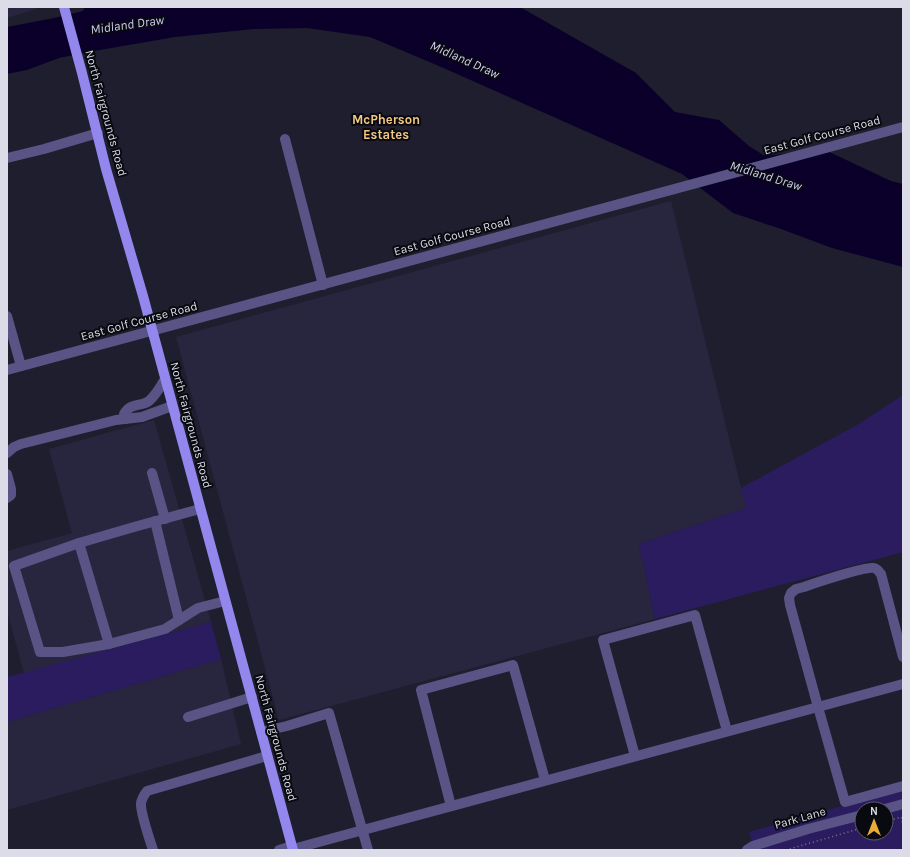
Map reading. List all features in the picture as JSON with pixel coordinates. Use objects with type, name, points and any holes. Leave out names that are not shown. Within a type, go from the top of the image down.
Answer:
[{"type":"main road","name":"North Fairgrounds Road","points":[[65,10],[98,133],[106,169],[152,331],[292,848]]},
{"type":"street","name":"East Golf Course Road","points":[[7,370],[903,127]]},
{"type":"street","points":[[7,158],[98,133]]},
{"type":"street","points":[[285,138],[323,285]]},
{"type":"street","points":[[7,316],[21,366]]},
{"type":"street","points":[[125,419],[124,414],[126,411],[134,405],[148,401],[157,393],[165,379]]},
{"type":"street","points":[[7,453],[14,447],[21,444],[116,420],[142,417],[172,406]]},
{"type":"street","points":[[152,472],[180,620]]},
{"type":"street","points":[[7,474],[12,489],[7,498]]},
{"type":"street","points":[[200,509],[79,544],[14,566],[40,652],[63,652],[109,644],[165,629],[198,608],[225,601]]},
{"type":"street","points":[[79,544],[109,644]]},
{"type":"street","points":[[903,657],[881,574],[878,570],[874,568],[862,570],[796,589],[791,593],[789,598],[790,605],[845,802],[903,786]]},
{"type":"street","points":[[635,756],[603,640],[687,617],[695,615],[727,731]]},
{"type":"street","points":[[451,806],[421,690],[513,665],[545,780]]},
{"type":"street","points":[[279,850],[363,830],[903,684]]},
{"type":"street","points":[[188,716],[252,698]]},
{"type":"street","points":[[261,732],[287,726],[329,713],[368,850]]},
{"type":"street","points":[[153,850],[141,805],[143,796],[147,791],[267,756]]},
{"type":"street","name":"Park Lane","points":[[747,850],[753,846],[787,835],[854,817]]},
{"type":"path","points":[[894,819],[901,817],[903,825]]},
{"type":"path","points":[[786,850],[854,830]]},
{"type":"shaded area","points":[[7,7],[42,7],[7,18]]},
{"type":"shaded area","points":[[671,201],[746,508],[639,544],[655,619],[279,720],[176,337]]},
{"type":"shaded area","points":[[903,395],[903,552],[655,619],[639,544],[746,508],[741,488],[857,425]]},
{"type":"shaded area","points":[[154,420],[211,622],[24,673],[7,611],[7,551],[72,533],[49,449]]},
{"type":"shaded area","points":[[211,622],[221,659],[7,722],[7,677]]},
{"type":"shaded area","points":[[221,659],[241,744],[7,810],[7,722]]},
{"type":"shaded area","points":[[903,789],[903,850],[755,850],[749,832],[854,803],[854,841],[894,841],[894,801],[860,801]]},
{"type":"water","name":"Midland Draw","points":[[85,7],[520,7],[636,73],[675,112],[719,120],[749,146],[765,156],[823,149],[891,181],[903,184],[903,267],[832,248],[733,213],[682,174],[370,37],[307,28],[254,29],[175,37],[59,58],[27,70],[7,74],[7,27],[83,11]]},
{"type":"district","name":"McPherson Estates","points":[[386,126]]}]
